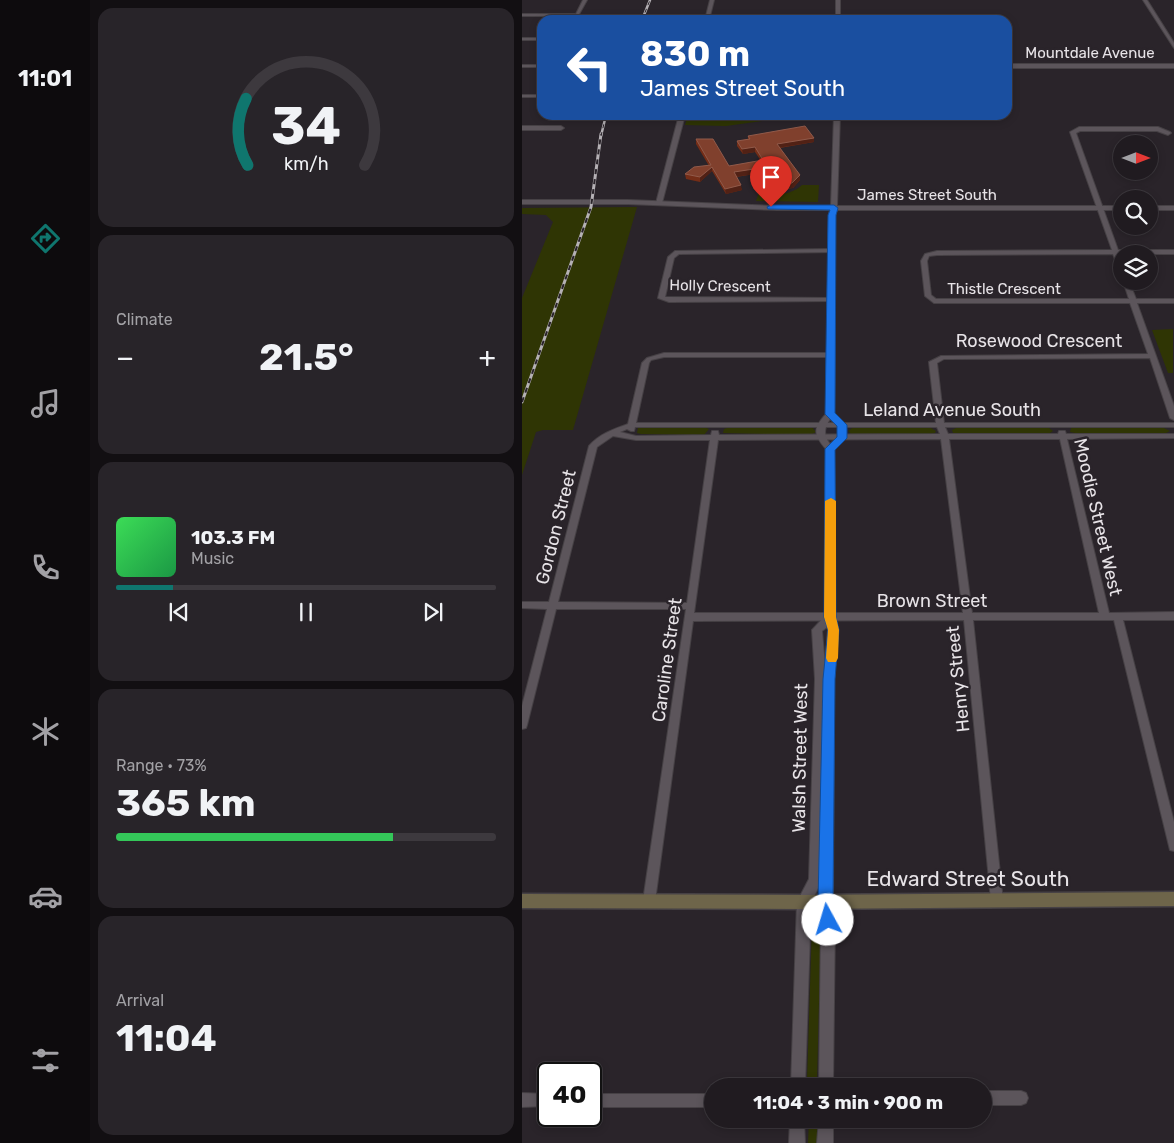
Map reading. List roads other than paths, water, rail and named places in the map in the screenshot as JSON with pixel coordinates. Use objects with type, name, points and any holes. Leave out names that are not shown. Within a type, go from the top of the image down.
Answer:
[{"type":"main road","name":"Edward Street South","points":[[522,901],[826,902],[1174,899]]},
{"type":"street","points":[[522,15],[577,15],[586,0]]},
{"type":"street","points":[[708,15],[712,0]]},
{"type":"street","points":[[838,0],[838,15]]},
{"type":"street","points":[[1146,0],[1174,47]]},
{"type":"street","points":[[522,39],[537,39]]},
{"type":"street","points":[[522,66],[537,66]]},
{"type":"street","name":"Mountdale Avenue","points":[[1012,66],[1174,66]]},
{"type":"street","points":[[522,96],[537,96]]},
{"type":"street","points":[[659,203],[681,120]]},
{"type":"street","points":[[830,414],[842,425],[842,438],[830,449],[820,438],[821,425],[830,414],[832,215],[834,208],[837,120]]},
{"type":"street","points":[[522,128],[561,128]]},
{"type":"street","points":[[1113,245],[1073,135],[1074,130],[1158,129],[1168,133]]},
{"type":"street","name":"James Street South","points":[[522,202],[659,203],[834,208],[1113,208]]},
{"type":"street","points":[[1158,208],[1174,208]]},
{"type":"street","name":"Holly Crescent","points":[[831,300],[669,300],[661,298],[671,257],[676,252],[832,251]]},
{"type":"street","name":"Thistle Crescent","points":[[1113,252],[931,254],[927,255],[924,262],[928,296],[930,299],[940,301],[1133,301]]},
{"type":"street","points":[[1158,252],[1174,252]]},
{"type":"street","points":[[1129,290],[1174,418]]},
{"type":"street","points":[[1133,301],[1174,301]]},
{"type":"street","points":[[630,437],[646,362],[656,356],[830,355]]},
{"type":"street","name":"Rosewood Crescent","points":[[940,425],[933,362],[938,358],[1152,356]]},
{"type":"street","name":"Caroline Street","points":[[649,901],[716,424]]},
{"type":"street","name":"Leland Avenue South","points":[[592,454],[596,443],[612,433],[632,425],[1174,425]]},
{"type":"street","name":"Henry Street","points":[[940,425],[945,437],[968,617],[997,901]]},
{"type":"street","name":"Moodie Street West","points":[[1060,425],[1104,617]]},
{"type":"street","name":"Leland Avenue South","points":[[612,433],[630,437],[714,438],[1174,436]]},
{"type":"street","name":"Walsh Street West","points":[[826,1078],[829,679],[834,630],[830,617],[830,449]]},
{"type":"street","name":"Gordon Street","points":[[522,725],[592,454]]},
{"type":"street","name":"Brown Street","points":[[522,605],[830,617],[1174,616]]},
{"type":"street","name":"Walsh Street West","points":[[804,902],[815,880],[820,679],[817,630],[830,617]]},
{"type":"street","name":"Moodie Street West","points":[[1118,617],[1174,846]]},
{"type":"street","points":[[798,1078],[804,902]]},
{"type":"street","points":[[992,1098],[1021,1098]]},
{"type":"street","points":[[522,1100],[537,1100]]},
{"type":"street","points":[[602,1100],[704,1101]]},
{"type":"street","points":[[796,1143],[797,1128]]},
{"type":"street","points":[[825,1143],[826,1128]]},
{"type":"railway","points":[[644,15],[650,0]]},
{"type":"railway","points":[[601,136],[605,120]]},
{"type":"railway","points":[[522,402],[591,207],[601,134]]}]
